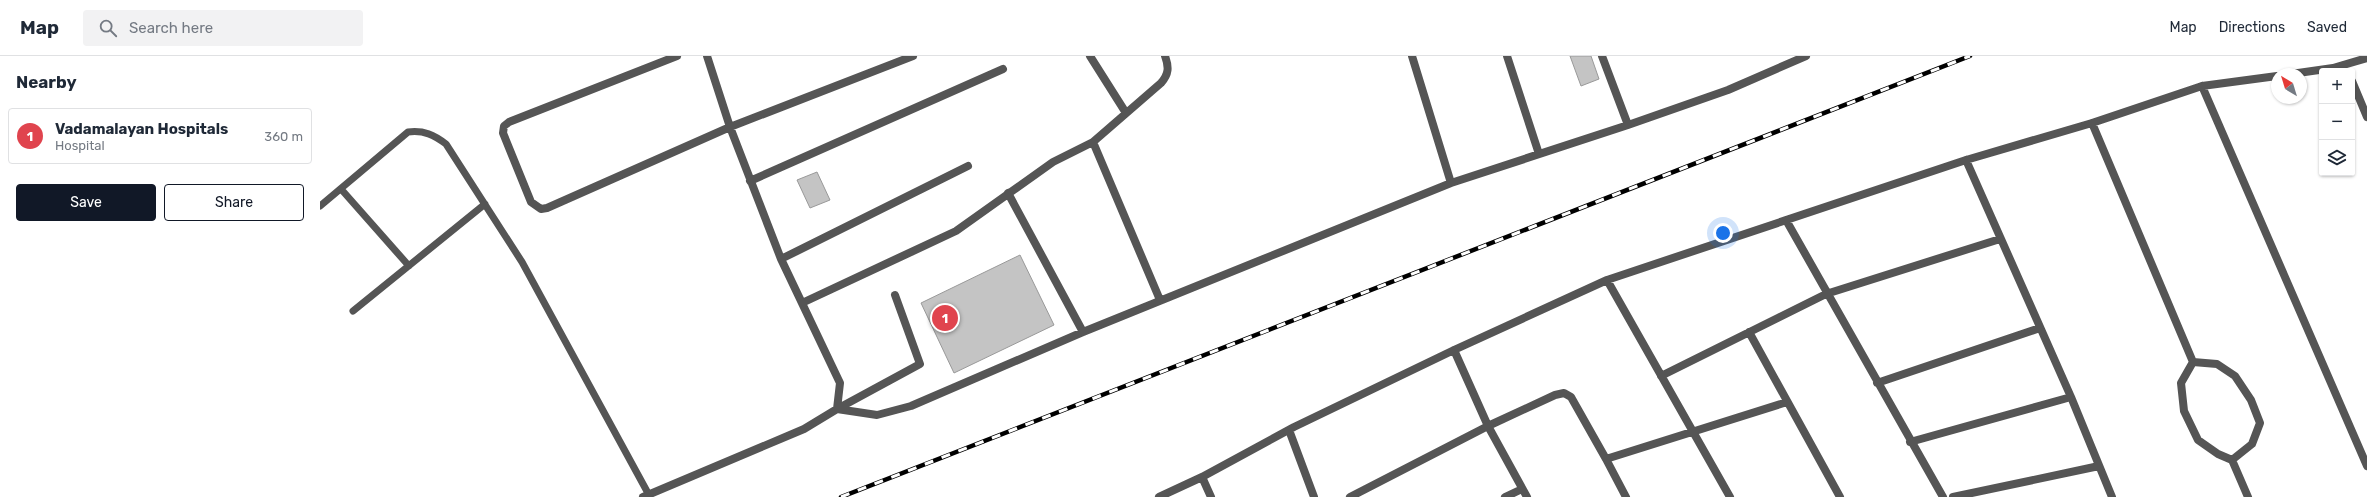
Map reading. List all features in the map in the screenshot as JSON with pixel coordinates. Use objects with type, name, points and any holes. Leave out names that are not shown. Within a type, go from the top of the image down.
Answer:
[{"type":"street","points":[[677,56],[509,122],[504,126],[503,133],[531,202],[541,209],[548,208],[730,127],[913,56]]},
{"type":"street","points":[[707,56],[730,127],[781,259],[840,383],[837,409]]},
{"type":"street","points":[[1090,56],[1126,113]]},
{"type":"street","points":[[802,303],[956,231],[1053,162],[1093,142],[1167,76],[1169,66],[1167,56]]},
{"type":"street","points":[[1412,56],[1451,183]]},
{"type":"street","points":[[1507,56],[1540,154]]},
{"type":"street","points":[[1602,56],[1628,125]]},
{"type":"street","points":[[837,409],[877,415],[911,406],[1160,300],[1451,183],[1628,125],[1728,90],[1806,56]]},
{"type":"street","points":[[2346,68],[2367,58]]},
{"type":"street","points":[[750,181],[1003,69]]},
{"type":"street","points":[[2307,72],[2319,71]]},
{"type":"street","points":[[1159,497],[1202,477],[1289,430],[1454,350],[1607,280],[1966,160],[2092,123],[2202,86],[2271,77]]},
{"type":"street","points":[[2202,86],[2367,466]]},
{"type":"street","points":[[2355,88],[2367,117]]},
{"type":"street","points":[[2092,123],[2193,362]]},
{"type":"street","points":[[1093,142],[1160,300]]},
{"type":"street","points":[[1966,160],[2071,397],[2112,497]]},
{"type":"street","points":[[781,259],[968,166]]},
{"type":"street","points":[[1008,193],[1083,332]]},
{"type":"street","points":[[1786,220],[1826,294],[1943,497]]},
{"type":"street","points":[[1661,376],[1826,294],[2000,239]]},
{"type":"street","points":[[1607,280],[1730,497]]},
{"type":"street","points":[[646,496],[804,429],[837,409],[920,364],[895,294]]},
{"type":"street","points":[[1877,383],[2040,328]]},
{"type":"street","points":[[1749,332],[1840,497]]},
{"type":"street","points":[[1454,350],[1488,426],[1525,493],[1505,497]]},
{"type":"street","points":[[2193,362],[2217,364],[2235,376],[2252,400],[2260,422],[2252,444],[2232,460]]},
{"type":"street","points":[[2193,362],[2181,383],[2184,411],[2198,440],[2218,454],[2232,460],[2248,497]]},
{"type":"street","points":[[1350,497],[1488,426],[1555,395],[1564,394],[1571,397],[1626,497]]},
{"type":"street","points":[[1910,442],[2071,397]]},
{"type":"street","points":[[1606,459],[1787,402]]},
{"type":"street","points":[[1289,430],[1314,497]]},
{"type":"street","points":[[1953,497],[2099,466]]},
{"type":"street","points":[[1202,477],[1211,497]]},
{"type":"lane","points":[[320,206],[408,132],[418,130],[433,135],[446,144],[522,262],[646,496]]},
{"type":"lane","points":[[341,189],[409,266]]},
{"type":"lane","points":[[353,311],[484,204]]},
{"type":"building","points":[[1570,56],[1591,56],[1599,79],[1581,86]]},
{"type":"building","points":[[817,172],[830,200],[810,208],[797,180]]},
{"type":"building","points":[[1020,255],[1054,325],[954,373],[921,303]]},
{"type":"railway","points":[[841,497],[1970,56]]},
{"type":"place","name":"Vadamalayan Hospitals","points":[[945,318]]}]
